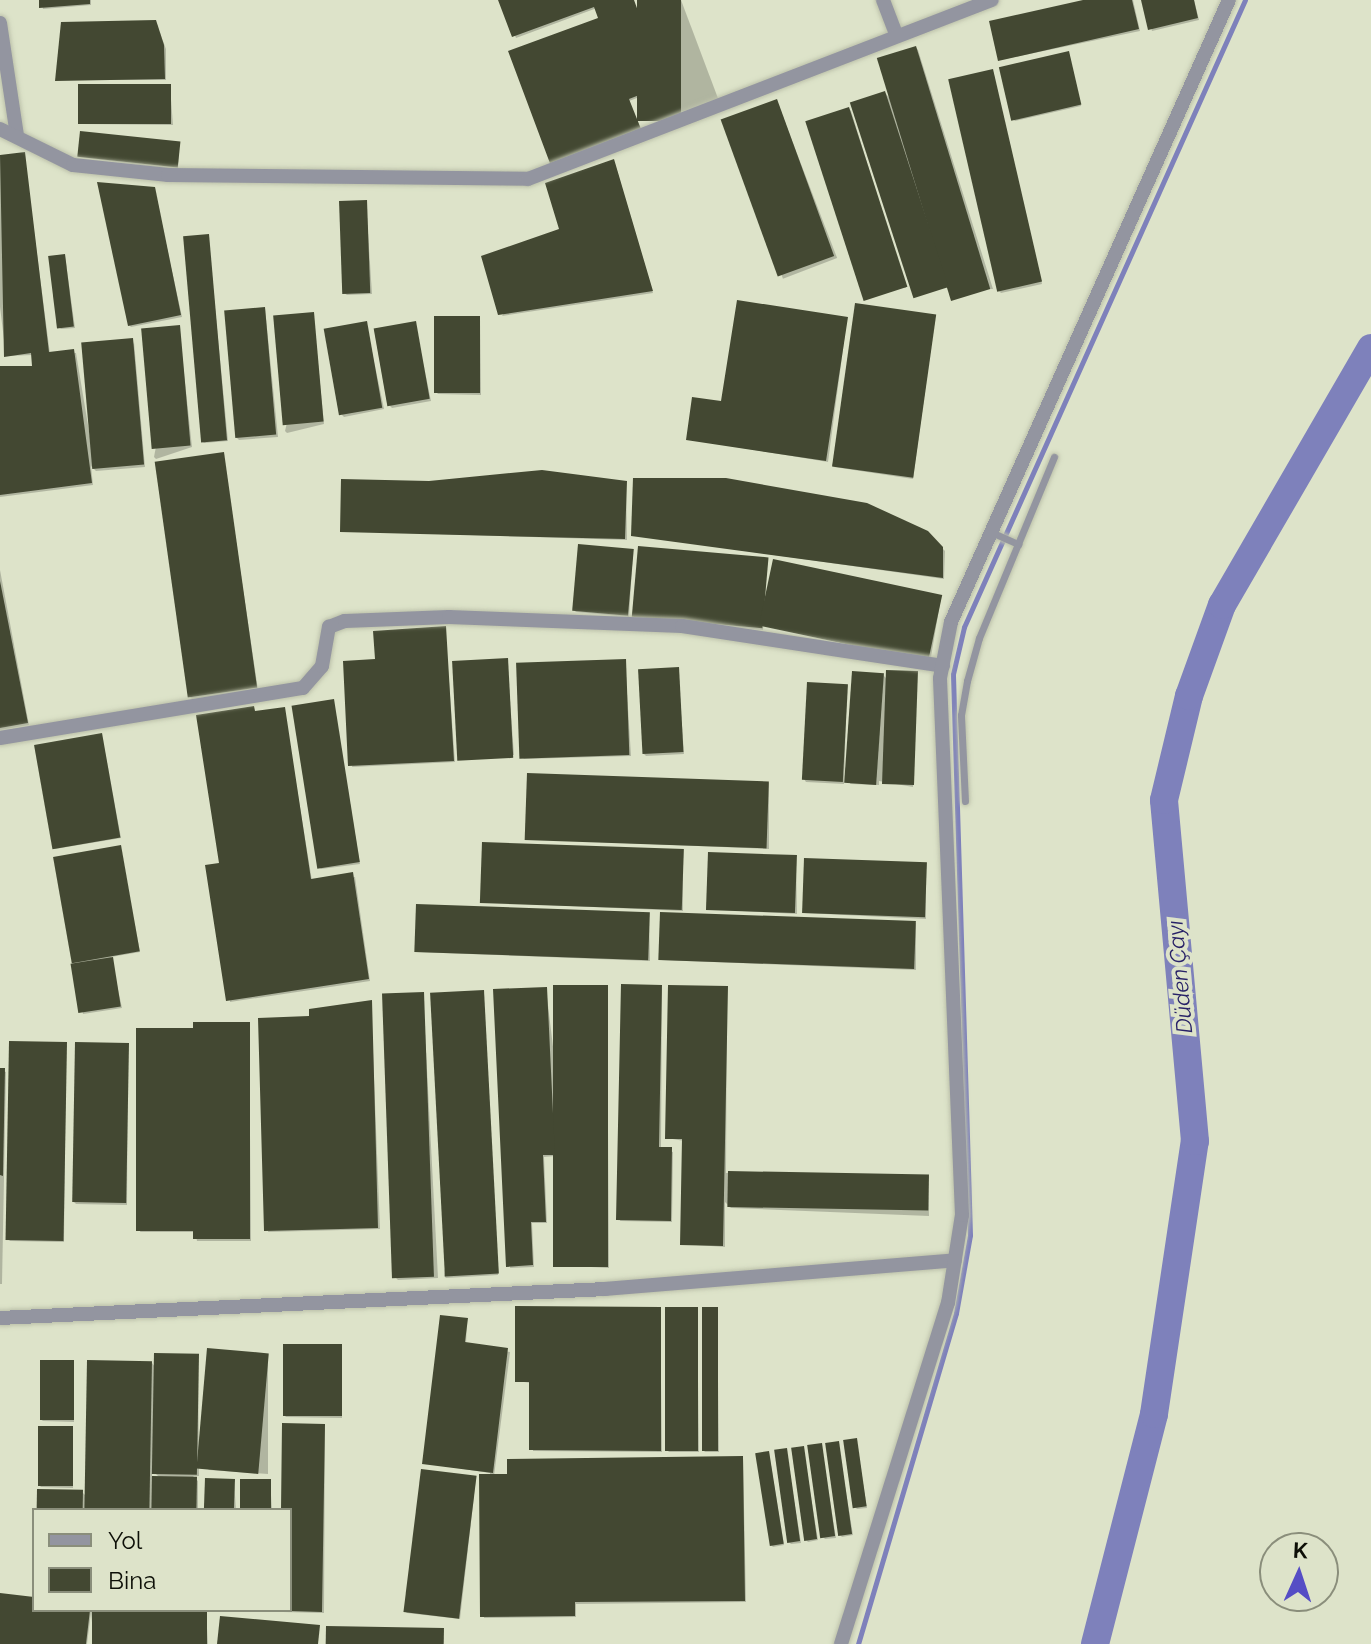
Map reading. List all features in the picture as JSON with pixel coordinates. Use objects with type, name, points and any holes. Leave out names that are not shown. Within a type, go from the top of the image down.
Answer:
[{"type":"street","points":[[883,0],[896,34]]},
{"type":"street","points":[[0,129],[73,165],[168,175],[528,179],[896,34],[992,0]]},
{"type":"street","points":[[841,1644],[948,1303],[962,1215],[943,666],[951,622],[1229,0]]},
{"type":"street","points":[[0,23],[17,136]]},
{"type":"street","points":[[0,738],[303,688],[322,666],[329,627],[345,621],[449,617],[667,625],[943,666]]},
{"type":"street","points":[[0,1318],[605,1289],[955,1260]]},
{"type":"lane","points":[[965,801],[961,715],[965,689],[979,638],[1014,543],[1054,457]]},
{"type":"lane","points":[[992,533],[1014,543]]},
{"type":"building","points":[[39,0],[90,0],[90,4],[39,8]]},
{"type":"building","points":[[498,0],[634,0],[665,85],[629,99],[641,129],[551,166],[508,51],[598,18],[594,7],[512,37]]},
{"type":"building","points":[[637,0],[681,0],[681,121],[637,121]]},
{"type":"building","points":[[1083,0],[1132,0],[1139,29],[998,61],[989,21]]},
{"type":"building","points":[[1141,0],[1194,0],[1198,18],[1148,30]]},
{"type":"building","points":[[156,20],[164,45],[165,79],[55,81],[61,22]]},
{"type":"building","points":[[916,46],[990,289],[951,301],[877,58]]},
{"type":"building","points":[[1069,51],[1081,105],[1011,121],[999,67]]},
{"type":"building","points":[[993,69],[1042,281],[997,292],[948,79]]},
{"type":"building","points":[[78,84],[171,84],[171,124],[78,124]]},
{"type":"building","points":[[885,91],[949,287],[913,298],[850,102]]},
{"type":"building","points":[[777,99],[834,256],[778,276],[721,120]]},
{"type":"building","points":[[849,107],[907,287],[864,301],[805,121]]},
{"type":"building","points":[[80,131],[180,142],[178,167],[77,157]]},
{"type":"building","points":[[25,152],[49,352],[74,349],[92,483],[0,495],[0,366],[32,366],[31,353],[4,357],[0,155]]},
{"type":"building","points":[[614,159],[653,291],[498,315],[481,256],[559,229],[545,183]]},
{"type":"building","points":[[97,182],[155,187],[181,315],[128,326]]},
{"type":"building","points":[[367,200],[370,293],[342,294],[339,201]]},
{"type":"building","points":[[209,234],[227,440],[201,442],[183,236]]},
{"type":"building","points":[[65,254],[74,326],[57,329],[48,256]]},
{"type":"building","points":[[737,300],[848,317],[826,461],[686,440],[692,397],[721,401]]},
{"type":"building","points":[[855,303],[936,314],[913,478],[832,466]]},
{"type":"building","points":[[265,307],[276,435],[235,438],[224,311]]},
{"type":"building","points":[[314,312],[324,422],[283,425],[273,316]]},
{"type":"building","points":[[434,316],[480,316],[480,393],[434,393]]},
{"type":"building","points":[[367,321],[382,408],[339,415],[324,329]]},
{"type":"building","points":[[416,321],[430,399],[387,406],[374,328]]},
{"type":"building","points":[[180,325],[191,446],[152,449],[141,328]]},
{"type":"building","points":[[133,338],[144,465],[92,469],[81,343]]},
{"type":"building","points":[[224,452],[257,688],[188,697],[155,462]]},
{"type":"building","points":[[542,470],[627,481],[625,539],[340,532],[341,479],[429,481]]},
{"type":"building","points":[[633,478],[726,478],[867,503],[928,531],[943,547],[943,578],[631,536]]},
{"type":"building","points":[[578,544],[634,549],[628,616],[572,611]]},
{"type":"building","points":[[638,546],[769,557],[762,628],[632,617]]},
{"type":"building","points":[[773,559],[942,595],[928,661],[759,626]]},
{"type":"building","points":[[0,581],[28,723],[0,728]]},
{"type":"building","points":[[446,626],[454,761],[348,766],[343,661],[375,659],[373,631]]},
{"type":"building","points":[[508,658],[513,758],[457,761],[452,661]]},
{"type":"building","points":[[626,659],[629,755],[519,759],[516,663]]},
{"type":"building","points":[[679,667],[683,752],[643,754],[638,669]]},
{"type":"building","points":[[886,670],[918,671],[914,785],[882,784]]},
{"type":"building","points":[[852,671],[884,673],[876,785],[844,783]]},
{"type":"building","points":[[807,682],[848,684],[843,782],[802,780]]},
{"type":"building","points":[[334,699],[360,862],[317,869],[292,706]]},
{"type":"building","points":[[254,706],[255,711],[285,707],[311,879],[353,872],[369,979],[226,1001],[205,865],[219,863],[196,715]]},
{"type":"building","points":[[102,733],[120,837],[52,849],[34,745]]},
{"type":"building","points":[[527,773],[769,781],[767,848],[525,840]]},
{"type":"building","points":[[482,842],[684,849],[682,910],[480,903]]},
{"type":"building","points":[[121,845],[140,951],[72,963],[53,857]]},
{"type":"building","points":[[708,852],[797,855],[795,913],[706,910]]},
{"type":"building","points":[[804,858],[927,862],[925,917],[802,913]]},
{"type":"building","points":[[416,904],[650,912],[648,960],[414,952]]},
{"type":"building","points":[[660,912],[916,921],[914,969],[658,960]]},
{"type":"building","points":[[113,957],[121,1006],[78,1013],[71,964]]},
{"type":"building","points":[[621,984],[662,985],[659,1147],[672,1147],[671,1221],[616,1220]]},
{"type":"building","points":[[553,985],[608,985],[608,1267],[553,1267]]},
{"type":"building","points":[[668,985],[728,986],[723,1246],[680,1245],[682,1139],[665,1139]]},
{"type":"building","points":[[547,987],[555,1155],[543,1155],[546,1222],[531,1222],[533,1265],[506,1267],[493,989]]},
{"type":"building","points":[[484,990],[499,1274],[445,1276],[430,993]]},
{"type":"building","points":[[424,992],[434,1277],[392,1278],[382,993]]},
{"type":"building","points":[[372,1000],[378,1228],[264,1231],[258,1018],[309,1016],[309,1009]]},
{"type":"building","points":[[193,1022],[250,1022],[250,1239],[193,1239],[193,1231],[136,1231],[136,1028],[193,1028]]},
{"type":"building","points":[[9,1041],[67,1042],[64,1241],[6,1240]]},
{"type":"building","points":[[75,1042],[129,1043],[126,1203],[72,1202]]},
{"type":"building","points":[[0,1068],[5,1068],[3,1176],[0,1175]]},
{"type":"building","points":[[728,1171],[929,1175],[928,1211],[727,1207]]},
{"type":"building","points":[[515,1306],[661,1307],[661,1451],[529,1450],[529,1382],[515,1382]]},
{"type":"building","points":[[665,1307],[698,1307],[698,1451],[665,1451]]},
{"type":"building","points":[[702,1307],[718,1307],[718,1451],[702,1451]]},
{"type":"building","points":[[440,1315],[468,1318],[465,1342],[508,1348],[493,1473],[422,1464]]},
{"type":"building","points":[[283,1344],[342,1344],[342,1416],[283,1416]]},
{"type":"building","points":[[207,1348],[269,1353],[258,1474],[196,1469]]},
{"type":"building","points":[[154,1353],[199,1354],[197,1475],[152,1474]]},
{"type":"building","points":[[40,1360],[74,1360],[74,1420],[40,1420]]},
{"type":"building","points":[[87,1360],[152,1361],[149,1508],[84,1508]]},
{"type":"building","points":[[282,1423],[325,1424],[322,1612],[292,1611],[292,1508],[281,1508]]},
{"type":"building","points":[[38,1426],[73,1426],[73,1486],[38,1486]]},
{"type":"building","points":[[857,1438],[867,1506],[853,1508],[843,1440]]},
{"type":"building","points":[[839,1441],[852,1534],[838,1536],[825,1443]]},
{"type":"building","points":[[822,1443],[835,1536],[820,1538],[807,1445]]},
{"type":"building","points":[[804,1446],[817,1539],[804,1541],[791,1448]]},
{"type":"building","points":[[787,1448],[800,1541],[787,1543],[774,1450]]},
{"type":"building","points":[[769,1451],[784,1544],[770,1546],[755,1453]]},
{"type":"building","points":[[743,1456],[745,1601],[575,1602],[575,1616],[480,1617],[479,1474],[507,1474],[507,1459]]},
{"type":"building","points":[[421,1469],[477,1476],[459,1619],[403,1612]]},
{"type":"building","points":[[152,1476],[197,1477],[196,1508],[151,1508]]},
{"type":"building","points":[[205,1478],[235,1479],[234,1508],[204,1508]]},
{"type":"building","points":[[240,1479],[271,1479],[271,1508],[240,1508]]},
{"type":"building","points":[[37,1489],[83,1490],[83,1508],[37,1508]]},
{"type":"building","points":[[0,1593],[32,1597],[32,1612],[90,1612],[86,1644],[0,1644]]},
{"type":"building","points":[[92,1612],[207,1612],[207,1644],[92,1644]]},
{"type":"building","points":[[220,1616],[320,1625],[318,1644],[217,1644]]},
{"type":"building","points":[[326,1626],[444,1628],[444,1644],[326,1644]]},
{"type":"waterway","points":[[858,1644],[956,1313],[970,1235],[953,674],[964,627],[1245,0]]},
{"type":"waterway","name":"Düden Çayı","points":[[1095,1644],[1154,1414],[1195,1141],[1164,800],[1189,696],[1222,605],[1371,348]]}]
